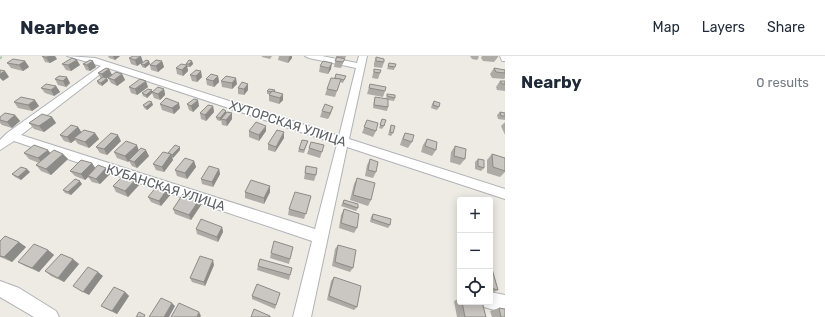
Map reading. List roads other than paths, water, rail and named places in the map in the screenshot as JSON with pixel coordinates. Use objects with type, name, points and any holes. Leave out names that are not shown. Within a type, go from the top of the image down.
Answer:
[{"type":"street","name":"ХУТОРСКАЯ УЛИЦА","points":[[70,56],[94,58],[106,65],[343,140],[505,194]]},
{"type":"street","points":[[302,317],[362,61],[309,56]]},
{"type":"street","points":[[0,146],[106,65]]},
{"type":"street","name":"КУБАНСКАЯ УЛИЦА","points":[[12,136],[320,237]]},
{"type":"street","points":[[0,289],[13,294],[50,317]]},
{"type":"street","points":[[493,302],[505,304]]}]
